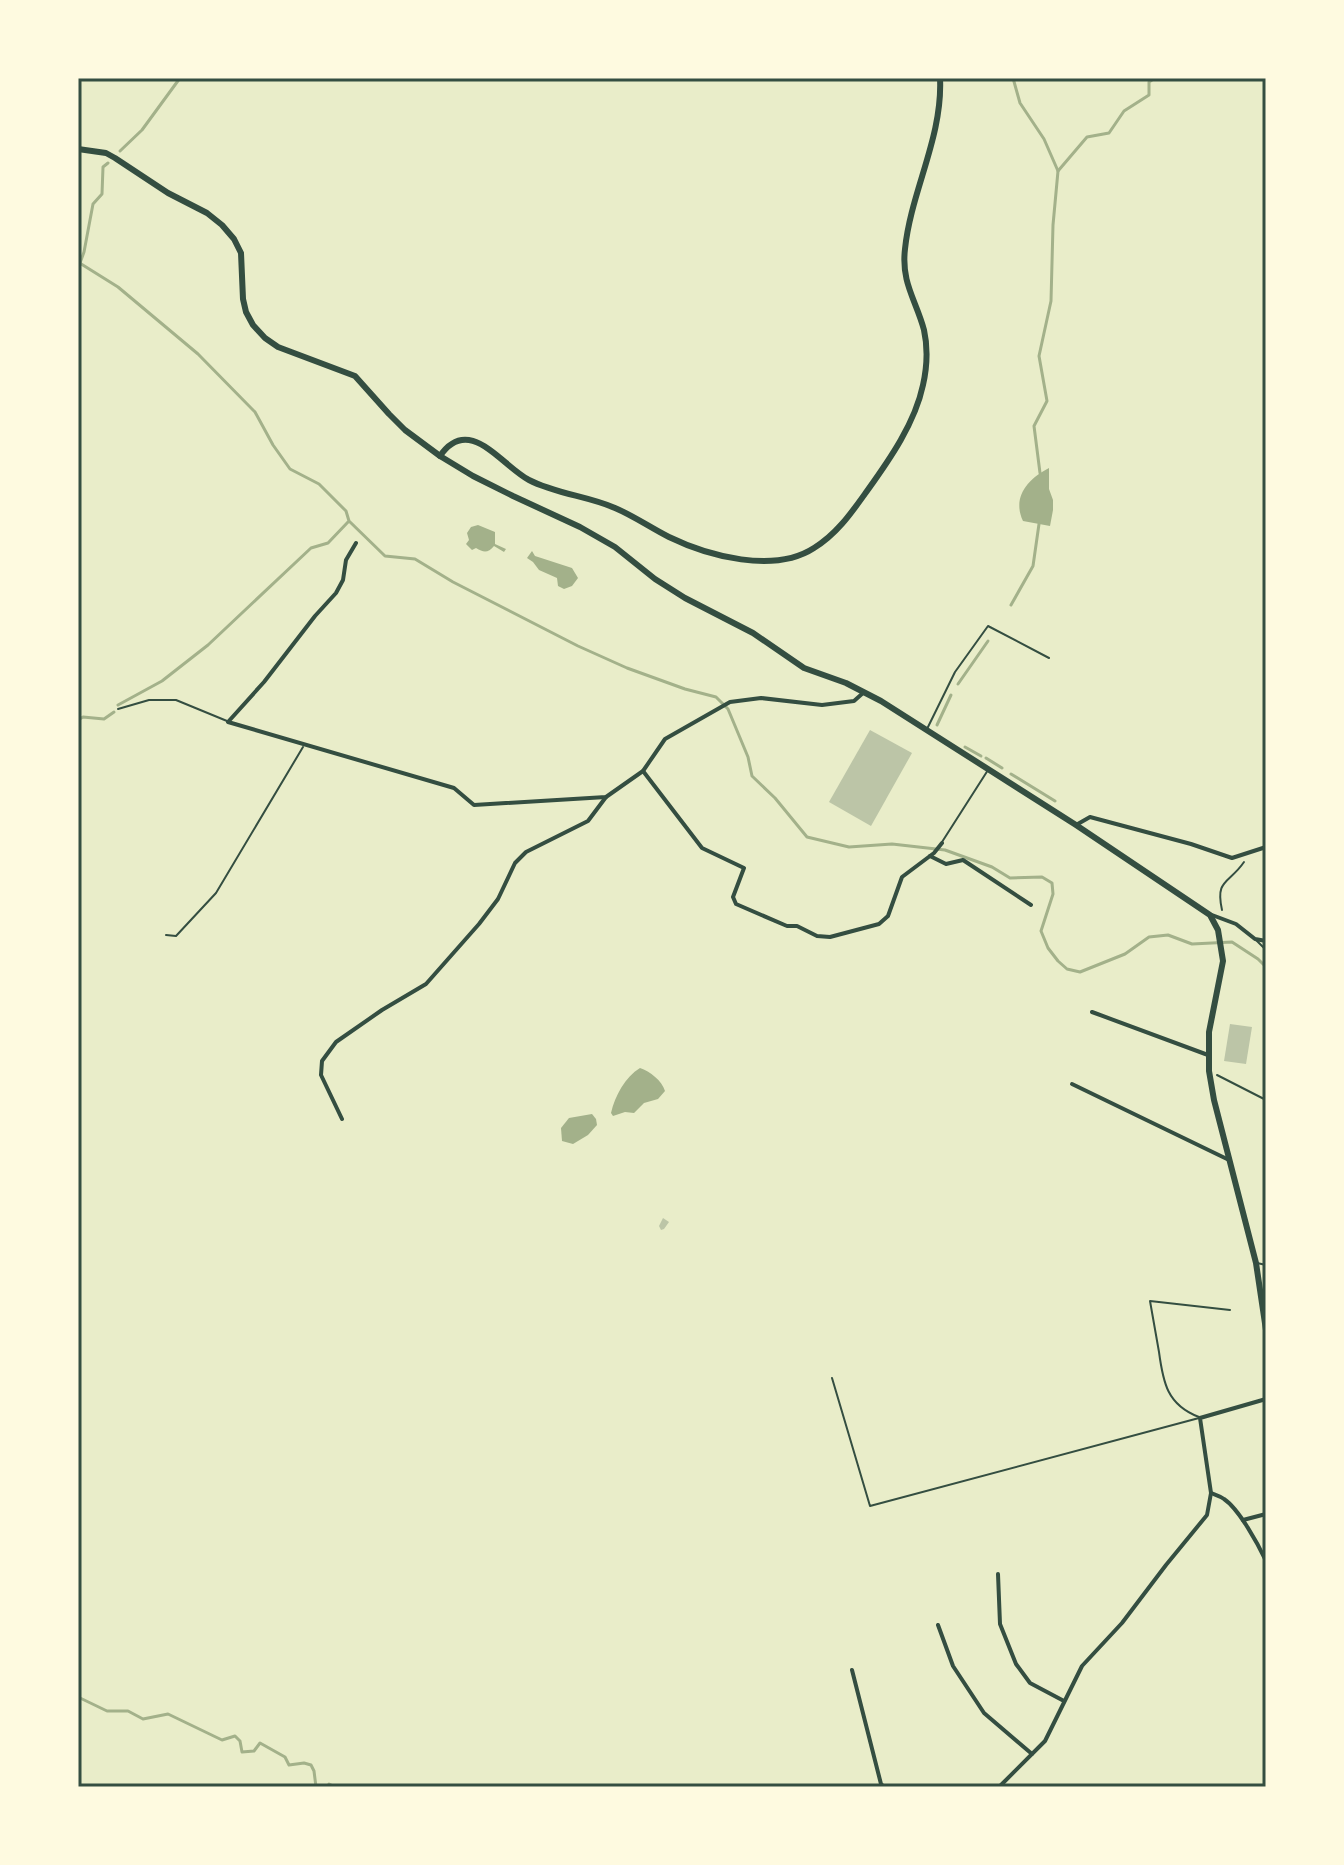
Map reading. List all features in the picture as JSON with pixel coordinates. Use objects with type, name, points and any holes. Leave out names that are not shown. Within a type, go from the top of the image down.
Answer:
[{"type":"main road","points":[[440,456],[455,441],[473,440],[518,473],[541,485],[592,499],[670,537],[704,551],[736,559],[758,561],[785,558],[812,550],[823,542],[846,519],[879,474],[910,423],[923,387],[925,338],[906,283],[904,261],[908,223],[940,107],[940,78]]},
{"type":"main road","points":[[78,149],[106,153],[222,225],[241,253],[246,312],[253,325],[278,347],[355,376],[405,430],[440,456],[486,483],[615,547],[655,579],[753,633],[804,668],[865,692],[1076,825],[1210,915],[1218,930],[1223,961],[1209,1032],[1209,1071],[1256,1263],[1266,1330]]},
{"type":"street","points":[[356,543],[346,560],[343,580],[336,593],[228,722],[454,788],[474,805],[606,797]]},
{"type":"street","points":[[342,1119],[321,1075],[322,1061],[336,1042],[426,984],[498,899],[515,863],[526,852],[588,821],[606,797],[643,771],[665,739],[730,702],[761,698],[822,705],[854,701],[865,692]]},
{"type":"street","points":[[643,771],[702,848],[744,868],[733,897],[736,904],[817,936],[830,937],[879,924],[888,916],[902,877],[932,855],[942,843]]},
{"type":"street","points":[[1076,825],[1090,817],[1232,858],[1266,847]]},
{"type":"street","points":[[932,855],[946,864],[963,860],[1031,905]]},
{"type":"street","points":[[1210,915],[1236,924],[1255,939],[1266,941]]},
{"type":"street","points":[[1092,1012],[1208,1055]]},
{"type":"street","points":[[1072,1084],[1230,1160]]},
{"type":"street","points":[[999,1787],[1045,1741],[1082,1666],[1122,1623],[1207,1515],[1211,1493],[1200,1418],[1266,1399]]},
{"type":"street","points":[[1211,1493],[1225,1499],[1243,1520],[1266,1561]]},
{"type":"street","points":[[1243,1520],[1266,1514]]},
{"type":"street","points":[[998,1574],[1000,1624],[1016,1664],[1030,1683],[1064,1701]]},
{"type":"street","points":[[938,1625],[953,1666],[984,1713],[1032,1754]]},
{"type":"street","points":[[852,1670],[884,1787]]},
{"type":"lane","points":[[927,730],[955,672],[988,626],[1049,658]]},
{"type":"lane","points":[[118,709],[149,700],[176,700],[228,722]]},
{"type":"lane","points":[[166,935],[176,936],[216,893],[304,745]]},
{"type":"lane","points":[[942,843],[989,769]]},
{"type":"lane","points":[[1255,939],[1266,950]]},
{"type":"lane","points":[[1256,1263],[1266,1265]]},
{"type":"lane","points":[[1200,1418],[1186,1413],[1170,1396],[1163,1382],[1150,1301],[1230,1310]]},
{"type":"lane","points":[[832,1378],[870,1506],[1200,1418]]},
{"type":"path","points":[[1224,919],[1218,894],[1224,882],[1239,869],[1251,851]]},
{"type":"path","points":[[1209,1071],[1266,1100]]},
{"type":"shaded area","points":[[1049,468],[1049,489],[1053,500],[1050,526],[1023,521],[1019,505],[1024,490],[1034,478]]},
{"type":"shaded area","points":[[478,525],[495,532],[495,544],[506,549],[504,552],[494,546],[486,552],[476,548],[472,550],[466,544],[469,540],[467,533],[471,527]]},
{"type":"shaded area","points":[[532,551],[535,556],[572,568],[578,578],[572,586],[564,589],[558,586],[557,578],[539,570],[527,558]]},
{"type":"shaded area","points":[[640,1068],[655,1077],[665,1091],[658,1099],[644,1103],[634,1113],[613,1116],[611,1113],[621,1088]]},
{"type":"shaded area","points":[[592,1114],[597,1125],[588,1135],[573,1144],[562,1141],[561,1128],[569,1118]]},
{"type":"building","points":[[870,730],[912,753],[871,826],[829,802]]},
{"type":"building","points":[[1230,1024],[1252,1027],[1246,1064],[1224,1061]]},
{"type":"building","points":[[663,1218],[669,1222],[661,1230],[659,1226]]},
{"type":"waterway","points":[[120,151],[142,130],[180,78]]},
{"type":"waterway","points":[[1013,78],[1020,103],[1044,139],[1058,171],[1051,301],[1039,356],[1047,401],[1034,426],[1040,473]]},
{"type":"waterway","points":[[1058,171],[1087,137],[1109,133],[1124,111],[1149,95],[1149,82],[1155,78]]},
{"type":"waterway","points":[[80,263],[93,204],[102,194],[103,167],[108,163]]},
{"type":"waterway","points":[[78,262],[118,287],[198,354],[255,412],[290,469],[319,484],[346,511],[349,521],[385,556],[415,559],[578,646],[627,668],[716,697],[728,709],[748,757],[752,776],[807,837],[849,847],[892,844],[945,850],[992,867],[1010,878],[1042,877],[1052,883],[1053,894],[1041,931],[1048,948],[1067,969],[1080,972],[1125,954],[1149,937],[1168,935],[1192,944],[1232,942],[1266,967]]},
{"type":"waterway","points":[[118,705],[162,681],[208,645],[311,548],[328,543],[348,522]]},
{"type":"waterway","points":[[1011,605],[1033,566],[1039,524]]},
{"type":"waterway","points":[[958,684],[988,641]]},
{"type":"waterway","points":[[937,725],[951,695]]},
{"type":"waterway","points":[[78,720],[83,717],[104,719],[114,712]]},
{"type":"waterway","points":[[965,747],[981,756]]},
{"type":"waterway","points":[[986,758],[1002,768]]},
{"type":"waterway","points":[[1011,774],[1055,801]]},
{"type":"waterway","points":[[78,1697],[107,1711],[128,1711],[143,1719],[168,1714],[222,1740],[235,1736],[240,1741],[242,1752],[254,1751],[260,1743],[285,1757],[289,1765],[311,1765],[316,1787]]},
{"type":"waterway","points":[[327,1787],[329,1784],[335,1787]]}]
